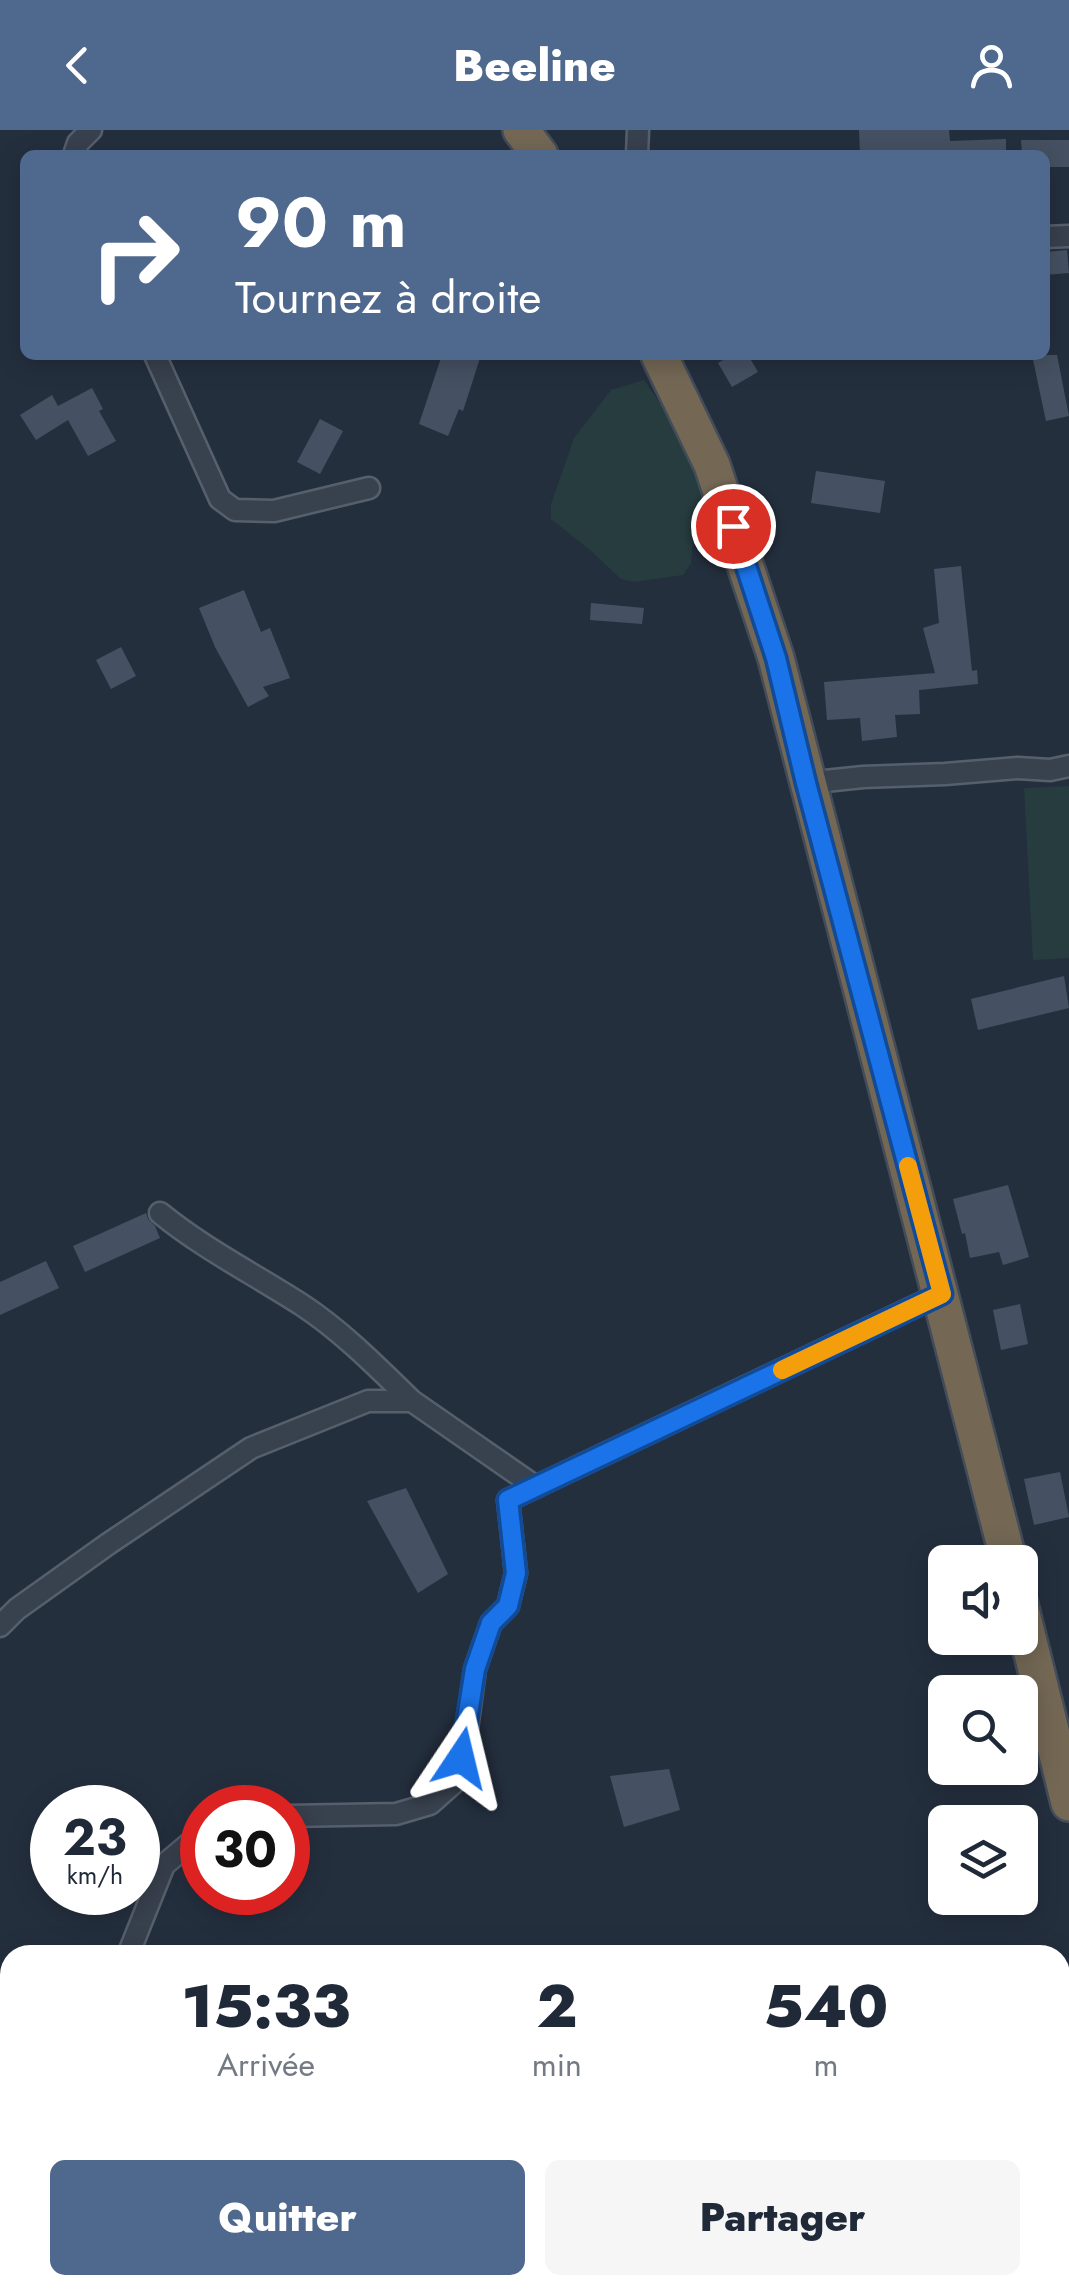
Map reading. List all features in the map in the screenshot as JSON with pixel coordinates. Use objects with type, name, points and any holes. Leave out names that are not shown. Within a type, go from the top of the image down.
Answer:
[{"type":"highway","points":[[521,130],[536,150]]},
{"type":"highway","points":[[661,360],[712,465],[776,658],[1005,1545]]},
{"type":"highway","points":[[1033,1655],[1069,1803]]},
{"type":"street","points":[[76,150],[92,130]]},
{"type":"street","points":[[157,360],[220,499],[235,510],[274,511],[369,488]]},
{"type":"street","points":[[806,783],[1069,766]]},
{"type":"street","points":[[160,1213],[188,1235],[305,1307],[364,1354],[412,1401],[536,1487]]},
{"type":"street","points":[[310,1816],[396,1814],[430,1804],[457,1780],[475,1669],[491,1623],[508,1606],[516,1573],[508,1500],[942,1294]]},
{"type":"street","points":[[0,1626],[47,1587],[251,1448],[368,1401],[412,1401]]},
{"type":"street","points":[[132,1945],[164,1865],[180,1852]]},
{"type":"green space","points":[[644,380],[684,438],[722,533],[711,541],[693,541],[691,563],[683,575],[634,582],[621,579],[551,519],[551,504],[574,438],[611,390]]},
{"type":"green space","points":[[1069,786],[1069,958],[1033,960],[1024,788]]},
{"type":"building","points":[[859,130],[949,130],[950,141],[1006,139],[1006,150],[860,150]]},
{"type":"building","points":[[1021,140],[1069,140],[1069,167],[1050,167],[1050,150],[1022,150]]},
{"type":"building","points":[[1067,250],[1069,273],[1050,275],[1050,252]]},
{"type":"building","points":[[1050,355],[1057,355],[1069,416],[1046,421],[1033,360],[1050,360]]},
{"type":"building","points":[[440,360],[479,360],[463,411],[459,409],[448,436],[419,424]]},
{"type":"building","points":[[751,360],[758,372],[732,387],[718,363]]},
{"type":"building","points":[[92,388],[103,409],[99,411],[116,441],[88,456],[68,420],[36,440],[20,415],[52,395],[58,406]]},
{"type":"building","points":[[320,419],[343,431],[320,474],[297,462]]},
{"type":"building","points":[[816,471],[885,481],[880,513],[811,503]]},
{"type":"building","points":[[961,566],[972,671],[977,670],[978,684],[919,690],[920,714],[895,715],[897,737],[862,741],[860,718],[827,720],[824,682],[935,673],[923,628],[939,623],[934,569]]},
{"type":"building","points":[[244,590],[261,632],[270,628],[290,678],[263,687],[269,696],[248,707],[199,608]]},
{"type":"building","points":[[591,603],[644,608],[642,624],[590,620]]},
{"type":"building","points":[[121,647],[136,676],[111,689],[96,660]]},
{"type":"building","points":[[1064,976],[1069,1008],[978,1030],[971,999]]},
{"type":"building","points":[[1008,1185],[1029,1257],[1003,1265],[999,1252],[970,1258],[953,1199]]},
{"type":"building","points":[[146,1213],[160,1238],[85,1272],[73,1246]]},
{"type":"building","points":[[46,1261],[59,1288],[0,1315],[0,1282]]},
{"type":"building","points":[[1020,1304],[1028,1344],[1001,1350],[993,1310]]},
{"type":"building","points":[[1060,1472],[1069,1517],[1034,1525],[1024,1479]]},
{"type":"building","points":[[406,1488],[448,1574],[418,1593],[367,1501]]},
{"type":"building","points":[[669,1769],[680,1810],[624,1827],[610,1776]]},
{"type":"slow traffic","points":[[782,1370],[942,1294],[908,1166]]},
{"type":"route","points":[[461,1758],[475,1669],[491,1623],[508,1606],[516,1573],[508,1500],[942,1294],[776,658],[733,526]]}]
